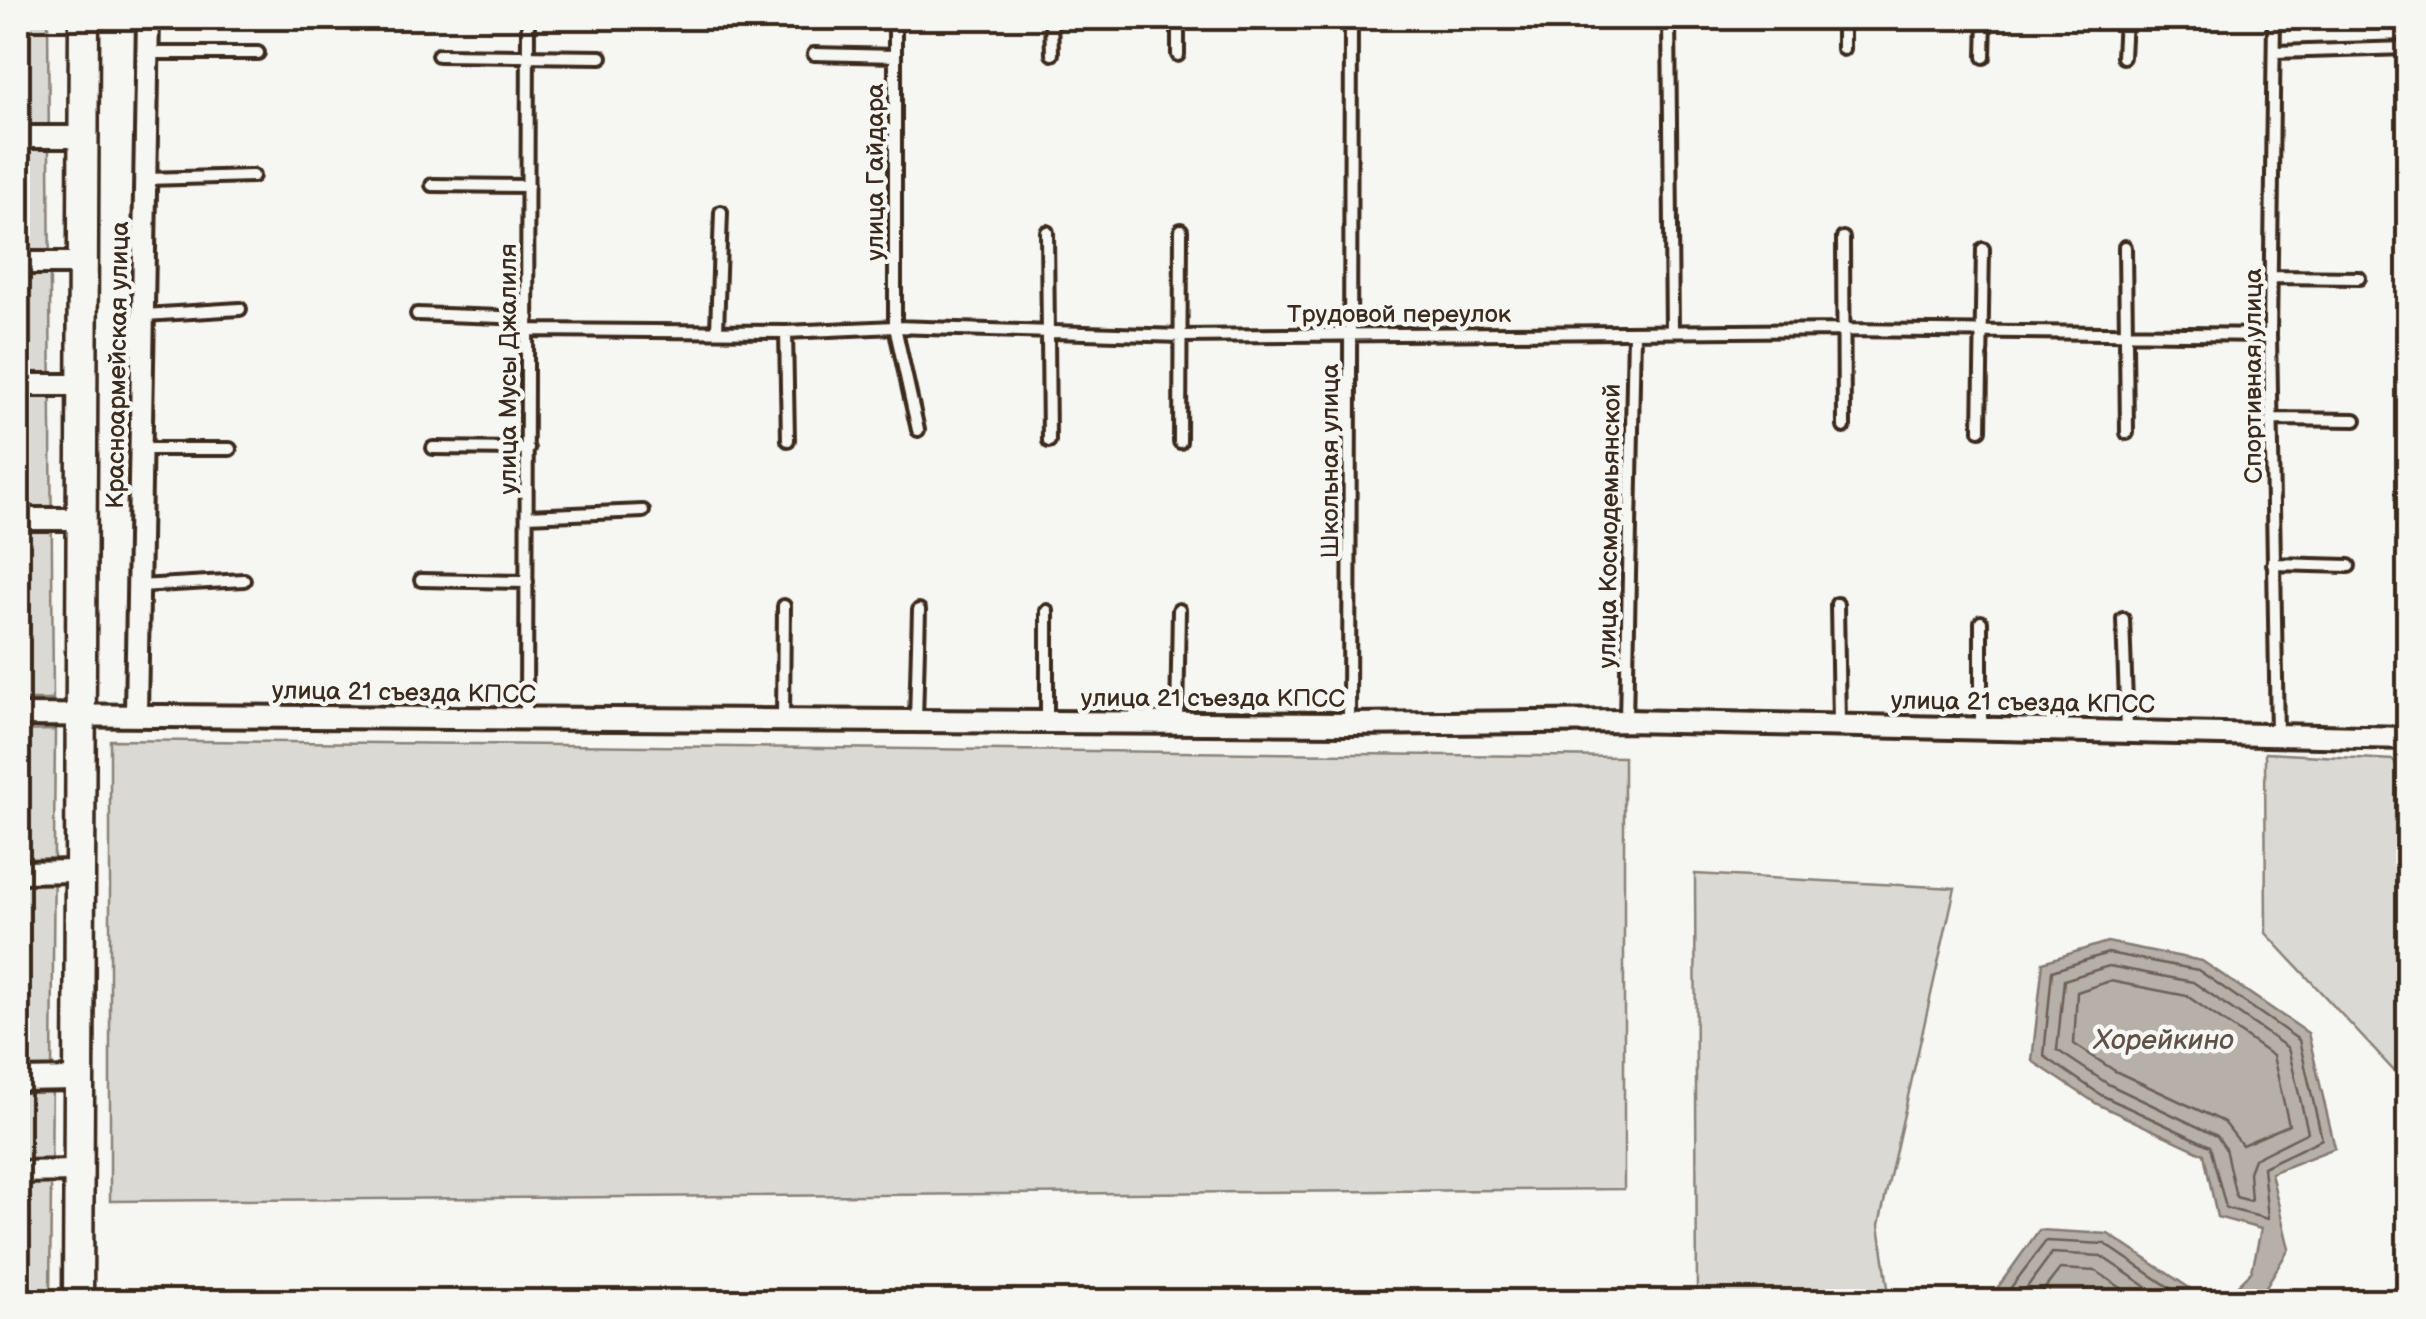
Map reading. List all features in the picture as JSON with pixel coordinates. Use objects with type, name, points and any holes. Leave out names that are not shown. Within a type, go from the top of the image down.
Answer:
[{"type":"main road","points":[[78,1302],[84,18]]},
{"type":"street","name":"Красноармейская улица","points":[[136,714],[148,18]]},
{"type":"street","points":[[18,137],[85,137]]},
{"type":"street","points":[[18,263],[84,264]]},
{"type":"street","points":[[18,385],[84,385]]},
{"type":"street","points":[[18,519],[83,519]]},
{"type":"street","name":"улица 21 съезда КПСС","points":[[18,715],[1350,724],[1626,720],[2408,738]]},
{"type":"street","points":[[18,872],[79,872]]},
{"type":"street","points":[[18,1080],[77,1079]]},
{"type":"street","points":[[18,1172],[77,1171]]},
{"type":"lane","name":"улица Мусы Джалиля","points":[[526,720],[528,18]]},
{"type":"lane","name":"улица Гайдара","points":[[895,18],[895,327],[918,430]]},
{"type":"lane","points":[[1051,18],[1052,54]]},
{"type":"lane","points":[[1178,18],[1178,55]]},
{"type":"lane","name":"Школьная улица","points":[[1350,724],[1351,18]]},
{"type":"lane","points":[[1670,18],[1672,330]]},
{"type":"lane","points":[[1843,18],[1843,49]]},
{"type":"lane","points":[[1984,56],[1985,18]]},
{"type":"lane","points":[[2123,57],[2124,18]]},
{"type":"lane","name":"Спортивная улица","points":[[2274,18],[2270,335],[2277,735]]},
{"type":"lane","points":[[2274,52],[2408,48]]},
{"type":"lane","points":[[148,53],[258,53]]},
{"type":"lane","points":[[814,54],[895,56]]},
{"type":"lane","points":[[438,55],[601,56]]},
{"type":"lane","points":[[146,180],[253,176]]},
{"type":"lane","points":[[432,186],[528,186]]},
{"type":"lane","points":[[716,331],[721,212]]},
{"type":"lane","points":[[1180,230],[1180,442]]},
{"type":"lane","points":[[1047,232],[1049,441]]},
{"type":"lane","points":[[1843,238],[1844,427]]},
{"type":"lane","points":[[2125,247],[2127,432]]},
{"type":"lane","points":[[1980,430],[1983,249]]},
{"type":"lane","points":[[2273,276],[2358,278]]},
{"type":"lane","points":[[144,314],[240,309]]},
{"type":"lane","name":"Трудовой переулок","points":[[417,314],[528,324],[786,332],[895,327],[1181,336],[1672,330],[2270,335]]},
{"type":"lane","points":[[786,332],[788,440]]},
{"type":"lane","name":"улица Космодемьянской","points":[[1626,720],[1634,333]]},
{"type":"lane","points":[[2274,419],[2355,420]]},
{"type":"lane","points":[[433,448],[528,449]]},
{"type":"lane","points":[[141,449],[230,449]]},
{"type":"lane","points":[[527,516],[643,511]]},
{"type":"lane","points":[[2272,564],[2350,566]]},
{"type":"lane","points":[[138,586],[244,580]]},
{"type":"lane","points":[[421,580],[527,582]]},
{"type":"lane","points":[[1837,604],[1839,724]]},
{"type":"lane","points":[[783,720],[784,606]]},
{"type":"lane","points":[[916,721],[919,610]]},
{"type":"lane","points":[[1176,721],[1179,610]]},
{"type":"lane","points":[[1047,612],[1047,723]]},
{"type":"lane","points":[[2123,619],[2127,730]]},
{"type":"lane","points":[[1981,622],[1981,728]]},
{"type":"shaded area","points":[[18,18],[48,18],[53,700],[18,700]]},
{"type":"shaded area","points":[[55,730],[50,1301],[18,1301],[18,731]]},
{"type":"shaded area","points":[[110,740],[1624,757],[1624,1189],[110,1201]]},
{"type":"shaded area","points":[[2265,753],[2393,760],[2408,780],[2408,1086],[2266,933]]},
{"type":"shaded area","points":[[1695,874],[1955,888],[1879,1225],[1890,1301],[1697,1301]]},
{"type":"water","name":"Хорейкино","points":[[2107,942],[2202,961],[2308,1033],[2335,1148],[2271,1173],[2289,1249],[2257,1301],[2222,1301],[2252,1271],[2261,1229],[2217,1217],[2204,1154],[2097,1104],[2032,1061],[2043,962]]},
{"type":"water","points":[[2039,1230],[2108,1234],[2209,1301],[1988,1301]]}]
